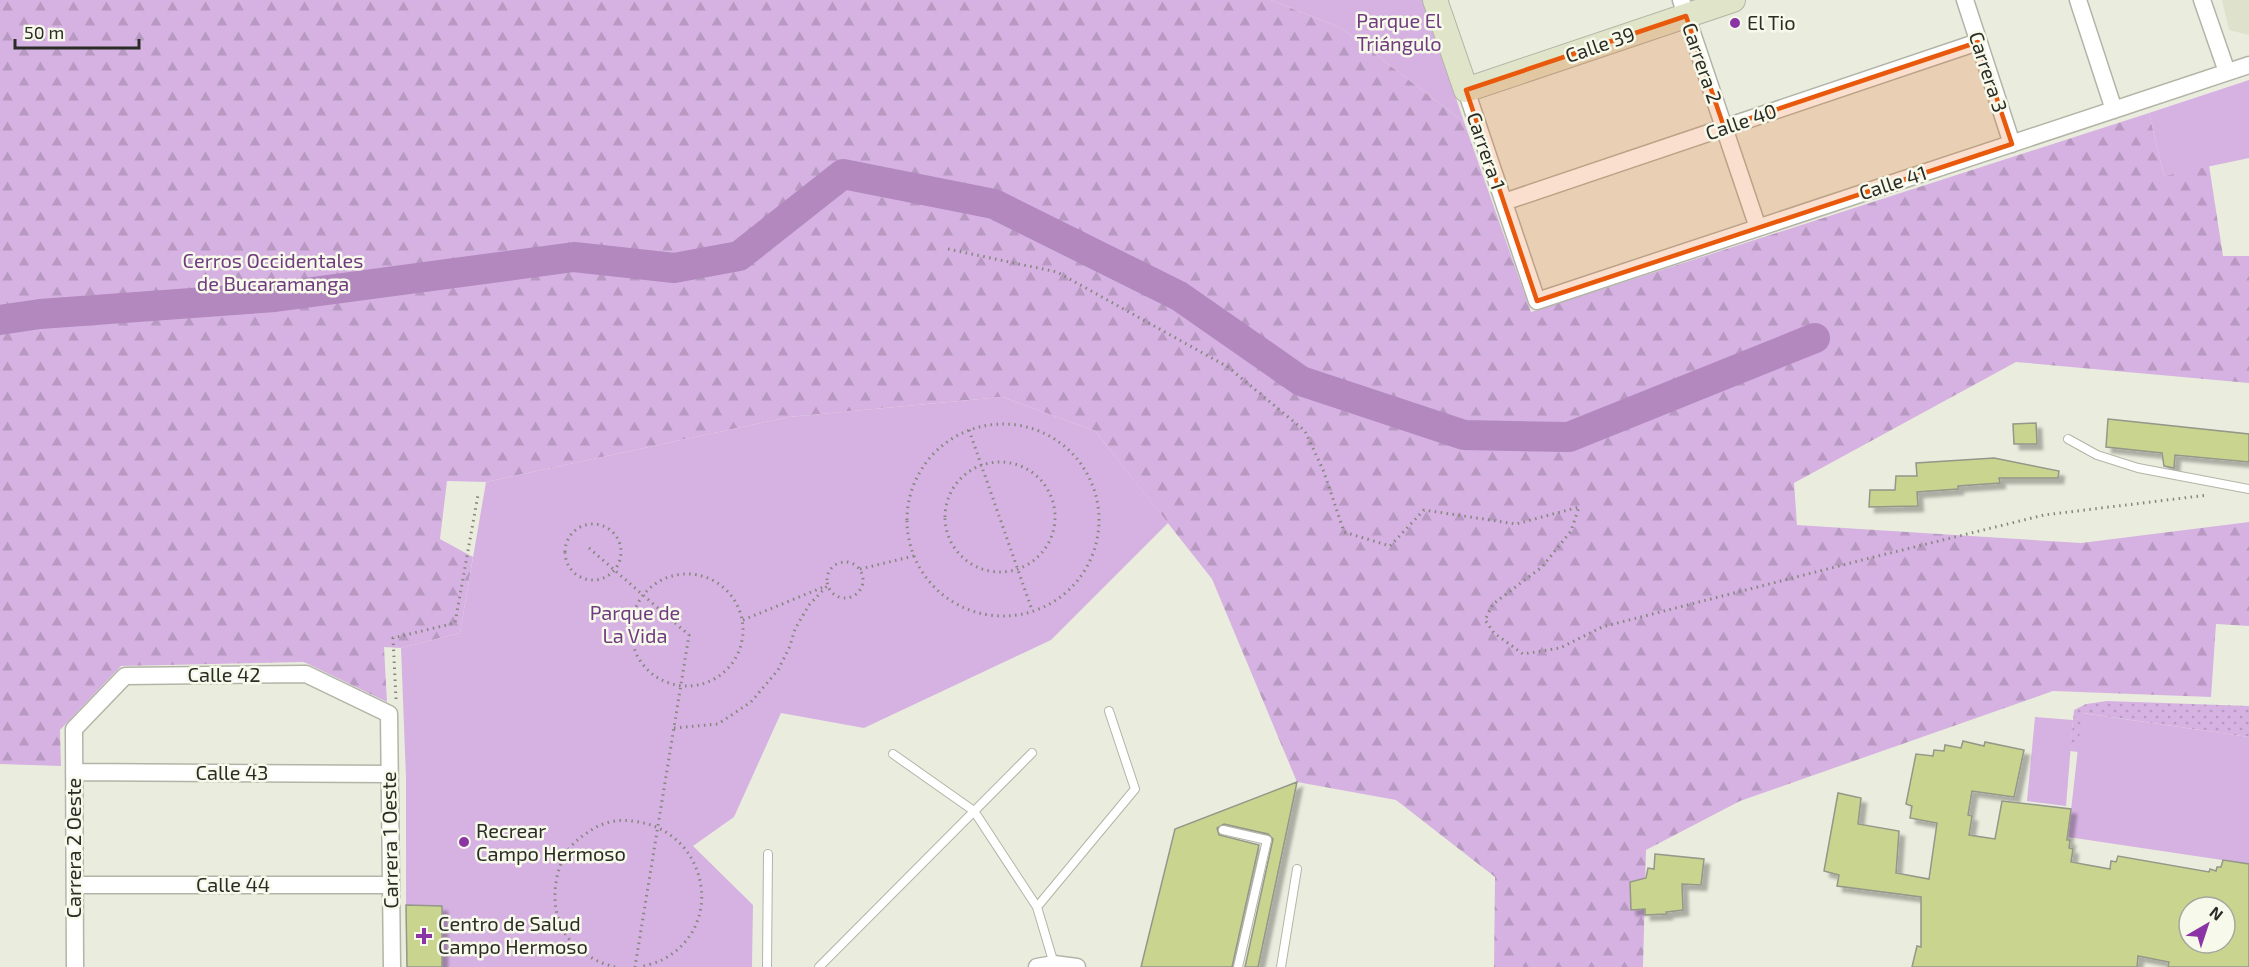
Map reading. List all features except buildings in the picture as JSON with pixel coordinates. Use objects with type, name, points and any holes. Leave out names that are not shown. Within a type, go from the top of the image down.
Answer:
[{"type":"street","name":"Carrera 1","points":[[1435,0],[1537,301]]},
{"type":"street","name":"Calle 39","points":[[1466,90],[1684,8],[1733,0]]},
{"type":"street","name":"Carrera 3","points":[[1965,0],[2012,144]]},
{"type":"street","points":[[2078,0],[2114,110]]},
{"type":"street","points":[[2202,0],[2227,72]]},
{"type":"street","name":"Carrera 2","points":[[1684,8],[1758,228]]},
{"type":"street","name":"Calle 40","points":[[1504,202],[1978,42]]},
{"type":"street","name":"Calle 41","points":[[1537,301],[2249,65]]},
{"type":"street","name":"Calle 42","points":[[74,729],[124,675],[306,674],[389,714]]},
{"type":"street","name":"Carrera 1 Oeste","points":[[389,714],[392,967]]},
{"type":"street","name":"Carrera 2 Oeste","points":[[74,729],[75,967]]},
{"type":"street","name":"Calle 43","points":[[74,772],[390,774]]},
{"type":"street","name":"Calle 44","points":[[75,885],[391,885]]},
{"type":"street","points":[[1037,967],[1054,963],[1077,967]]},
{"type":"lane","points":[[2068,439],[2097,455],[2138,468],[2249,489]]},
{"type":"lane","points":[[1037,907],[1135,789],[1109,711]]},
{"type":"lane","points":[[819,967],[1032,753]]},
{"type":"lane","points":[[893,754],[974,811],[1037,907],[1054,963]]},
{"type":"lane","points":[[1223,830],[1267,840],[1238,967]]},
{"type":"lane","points":[[767,967],[768,854]]},
{"type":"lane","points":[[1281,967],[1297,869]]},
{"type":"path","points":[[948,249],[1057,272],[1228,366],[1305,431],[1324,472],[1344,532],[1390,546],[1424,510],[1516,524],[1579,507],[1571,531],[1542,567],[1493,604],[1485,620],[1494,633],[1523,654],[1560,648],[1602,627],[2044,515],[2215,494]]},
{"type":"path","points":[[1011,423],[1042,432],[1070,450],[1089,476],[1099,507],[1098,538],[1088,567],[1069,591],[1043,608],[1013,616],[982,614],[954,602],[930,582],[914,556],[906,524],[910,492],[925,462],[948,440],[969,430],[978,426],[1011,423]]},
{"type":"path","points":[[969,430],[1032,610]]},
{"type":"path","points":[[1008,461],[1026,467],[1040,478],[1050,493],[1056,510],[1055,528],[1048,545],[1037,559],[1018,569],[1004,573],[986,571],[969,563],[955,550],[946,533],[944,514],[948,496],[958,480],[972,468],[990,462],[1008,461]]},
{"type":"path","points":[[389,714],[397,704],[393,638],[455,622],[478,495]]},
{"type":"path","points":[[587,525],[605,527],[612,532],[621,548],[621,557],[614,570],[604,578],[595,580],[577,575],[570,568],[565,551],[572,534],[587,525]]},
{"type":"path","points":[[590,548],[689,635],[635,967]]},
{"type":"path","points":[[860,569],[914,556]]},
{"type":"path","points":[[845,561],[860,569],[863,575],[862,587],[853,596],[841,598],[830,591],[827,586],[827,574],[834,564],[845,561]]},
{"type":"path","points":[[688,573],[707,577],[724,587],[736,602],[743,621],[743,639],[737,656],[726,671],[712,681],[694,686],[681,686],[659,679],[645,668],[634,653],[630,635],[631,617],[642,594],[651,585],[669,575],[688,573]]},
{"type":"path","points":[[743,621],[827,586]]},
{"type":"path","points":[[674,728],[718,723],[751,702],[777,670],[790,646],[795,629],[809,605],[827,586]]},
{"type":"path","points":[[615,967],[593,959],[574,945],[560,925],[554,902],[555,878],[564,856],[579,838],[599,825],[622,820],[648,822],[671,833],[688,851],[699,874],[702,899],[696,924],[682,945],[662,960],[640,967]]},
{"type":"highlighted area","points":[[1686,16],[1724,127],[1978,42],[2012,144],[1537,301],[1466,90]]},
{"type":"shaded area","points":[[2222,0],[2249,0],[2249,35],[2229,30]]},
{"type":"green space","name":"Cerros Occidentales de Bucaramanga","points":[[0,0],[1271,0],[1341,28],[1464,122],[1531,312],[2149,113],[2164,176],[2209,165],[2223,256],[2249,256],[2249,383],[2016,362],[1794,483],[1797,525],[2081,543],[2249,522],[2249,626],[2216,624],[2211,697],[2053,691],[1740,801],[1646,850],[1643,967],[1494,967],[1495,877],[1396,800],[1297,782],[1212,579],[1095,431],[1002,397],[789,417],[486,482],[447,481],[440,539],[473,557],[460,633],[401,648],[384,647],[387,702],[304,662],[121,666],[60,730],[61,766],[0,764]]},
{"type":"green space","name":"Parque El Triángulo","points":[[1271,0],[1423,0],[1464,122],[1341,28]]},
{"type":"green space","points":[[2249,80],[2249,158],[2164,176],[2149,113]]},
{"type":"green space","name":"Parque de La Vida","points":[[1002,397],[1095,431],[1168,523],[1051,640],[864,728],[781,713],[734,817],[693,846],[753,905],[752,967],[442,967],[442,906],[406,905],[406,778],[401,648],[460,633],[486,482],[789,417]]},
{"type":"green space","points":[[2107,701],[2249,706],[2249,737],[2083,713],[2078,752],[2070,751],[2074,710],[2086,704]]},
{"type":"green space","points":[[2082,713],[2249,737],[2249,864],[2068,837]]},
{"type":"green space","points":[[2035,717],[2073,720],[2066,806],[2027,801]]},
{"type":"waterway","points":[[0,320],[40,314],[275,297],[574,257],[674,268],[739,256],[843,174],[994,204],[1179,296],[1301,381],[1464,435],[1569,437],[1815,338]]},
{"type":"place","name":"El Tio","points":[[1735,23]]},
{"type":"place","name":"Recrear Campo Hermoso","points":[[464,842]]},
{"type":"place","name":"Centro de Salud Campo Hermoso","points":[[424,936]]}]
